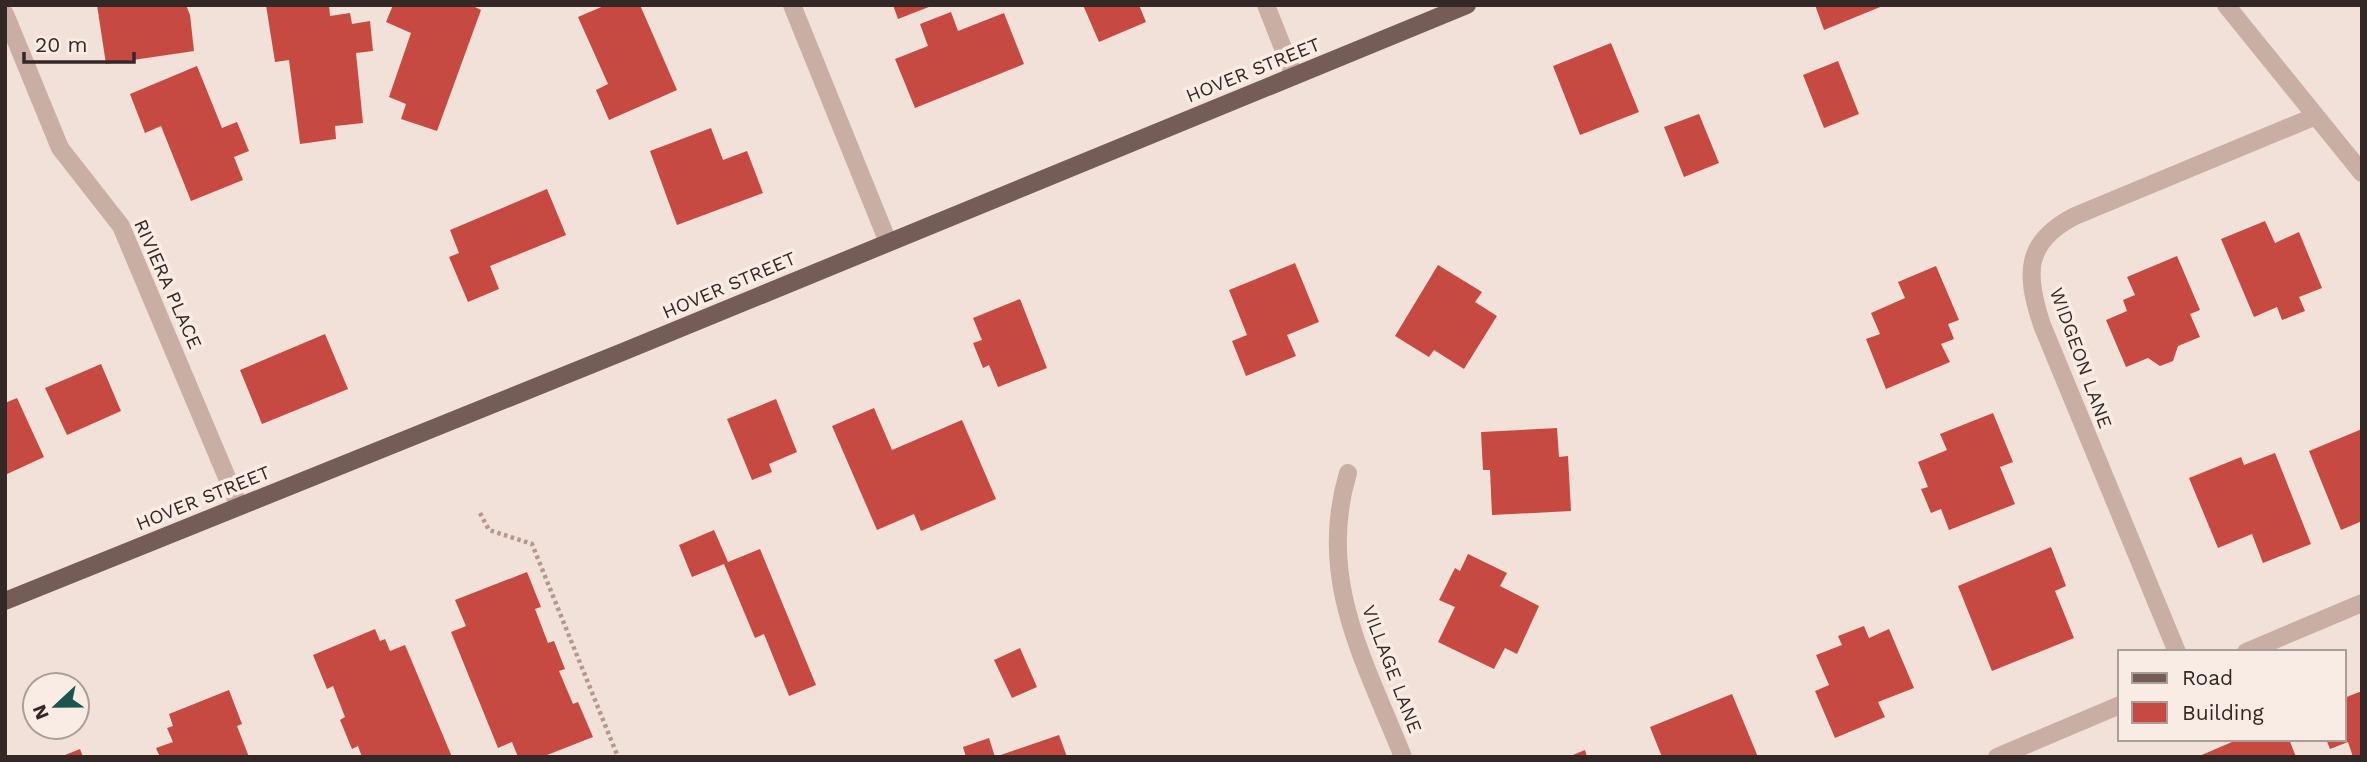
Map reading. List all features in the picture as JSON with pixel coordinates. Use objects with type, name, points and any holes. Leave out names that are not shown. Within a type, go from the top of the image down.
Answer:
[{"type":"main road","name":"HOVER STREET","points":[[5,601],[463,417],[1467,5]]},
{"type":"street","points":[[792,5],[888,242]]},
{"type":"street","points":[[1266,5],[1294,76]]},
{"type":"street","points":[[2226,5],[2362,173]]},
{"type":"street","name":"RIVIERA PLACE","points":[[5,14],[60,148],[121,226],[239,506]]},
{"type":"street","name":"WIDGEON LANE","points":[[2176,650],[2042,325],[2033,288],[2034,256],[2038,245],[2049,231],[2075,216],[2316,116]]},
{"type":"street","name":"VILLAGE LANE","points":[[1348,473],[1341,496],[1337,539],[1338,574],[1342,595],[1350,624],[1403,757]]},
{"type":"street","points":[[2251,650],[2362,603]]},
{"type":"street","points":[[1997,757],[2118,706]]},
{"type":"path","points":[[480,513],[489,530],[532,544],[618,757]]},
{"type":"building","points":[[97,5],[186,5],[190,15],[194,51],[106,64]]},
{"type":"building","points":[[266,5],[329,5],[330,16],[350,13],[352,24],[370,21],[373,51],[356,53],[363,123],[335,126],[336,139],[300,144],[289,60],[275,62]]},
{"type":"building","points":[[393,5],[471,5],[481,10],[437,131],[401,119],[406,104],[389,97],[411,33],[386,22]]},
{"type":"building","points":[[606,5],[640,5],[677,90],[609,120],[596,90],[608,84],[578,17]]},
{"type":"building","points":[[893,5],[934,5],[898,19]]},
{"type":"building","points":[[1083,5],[1139,5],[1146,22],[1099,42]]},
{"type":"building","points":[[1815,5],[1885,5],[1824,30]]},
{"type":"building","points":[[951,12],[958,31],[1004,13],[1024,64],[915,108],[895,59],[928,46],[920,24]]},
{"type":"building","points":[[1611,43],[1639,112],[1580,135],[1553,66]]},
{"type":"building","points":[[1838,61],[1859,114],[1824,128],[1803,75]]},
{"type":"building","points":[[197,66],[222,128],[237,122],[249,151],[234,157],[243,180],[191,201],[161,126],[145,133],[130,94]]},
{"type":"building","points":[[1699,114],[1719,163],[1684,177],[1664,127]]},
{"type":"building","points":[[711,128],[723,160],[747,151],[763,193],[677,225],[650,151]]},
{"type":"building","points":[[547,189],[566,235],[490,266],[499,289],[468,302],[449,257],[459,253],[450,230]]},
{"type":"building","points":[[2265,221],[2275,243],[2299,232],[2322,288],[2299,297],[2305,311],[2282,320],[2277,307],[2254,317],[2221,239]]},
{"type":"building","points":[[2177,256],[2200,310],[2190,314],[2200,337],[2178,346],[2173,361],[2160,366],[2148,358],[2126,367],[2106,320],[2127,311],[2123,300],[2135,295],[2127,277]]},
{"type":"building","points":[[1295,263],[1319,322],[1287,335],[1296,356],[1246,376],[1232,341],[1247,335],[1229,290]]},
{"type":"building","points":[[1438,265],[1482,292],[1475,302],[1497,316],[1464,369],[1434,350],[1429,357],[1395,336]]},
{"type":"building","points":[[1936,266],[1959,320],[1948,324],[1954,339],[1941,344],[1950,362],[1886,389],[1866,339],[1880,334],[1871,313],[1905,298],[1898,282]]},
{"type":"building","points":[[1020,299],[1047,368],[998,387],[989,365],[983,368],[973,343],[982,340],[973,318]]},
{"type":"building","points":[[325,334],[348,389],[262,424],[240,370]]},
{"type":"building","points":[[101,364],[121,411],[67,435],[45,388]]},
{"type":"building","points":[[17,398],[44,457],[5,475],[5,403]]},
{"type":"building","points":[[776,399],[797,452],[769,464],[772,472],[752,480],[727,419]]},
{"type":"building","points":[[874,408],[892,450],[962,420],[996,499],[921,531],[914,514],[877,530],[832,426]]},
{"type":"building","points":[[1993,413],[2013,462],[2000,467],[2015,504],[1949,530],[1941,509],[1931,513],[1921,489],[1928,487],[1918,462],[1947,450],[1940,434]]},
{"type":"building","points":[[1557,428],[1559,457],[1568,456],[1571,511],[1492,515],[1490,470],[1483,470],[1481,432]]},
{"type":"building","points":[[2362,429],[2362,521],[2341,530],[2309,451]]},
{"type":"building","points":[[2275,453],[2311,544],[2263,563],[2252,534],[2218,548],[2189,478],[2241,457],[2244,465]]},
{"type":"building","points":[[714,530],[728,562],[760,549],[816,685],[789,696],[764,634],[755,638],[724,564],[692,577],[679,545]]},
{"type":"building","points":[[2051,547],[2066,586],[2055,591],[2074,638],[1992,671],[1958,586]]},
{"type":"building","points":[[1468,554],[1507,573],[1500,586],[1539,606],[1517,654],[1505,648],[1494,669],[1438,642],[1455,607],[1439,600],[1455,568],[1460,571]]},
{"type":"building","points":[[527,572],[541,607],[535,609],[548,643],[554,641],[565,669],[559,671],[573,704],[578,702],[593,737],[542,757],[518,757],[512,742],[498,748],[451,632],[466,626],[455,600]]},
{"type":"building","points":[[1864,626],[1869,638],[1889,629],[1914,688],[1878,702],[1885,717],[1835,738],[1815,691],[1829,685],[1816,655],[1842,645],[1838,636]]},
{"type":"building","points":[[375,629],[380,641],[385,639],[390,651],[405,645],[452,757],[362,757],[358,746],[352,749],[340,720],[345,717],[333,686],[327,689],[313,655]]},
{"type":"building","points":[[1020,648],[1037,687],[1012,698],[994,660]]},
{"type":"building","points":[[229,690],[242,724],[237,726],[249,757],[160,757],[156,748],[173,742],[167,728],[173,726],[169,714]]},
{"type":"building","points":[[2362,691],[2362,757],[2353,757],[2348,742],[2330,749],[2327,741],[2346,741],[2346,697]]},
{"type":"building","points":[[1732,694],[1758,757],[1662,757],[1650,727]]},
{"type":"building","points":[[1059,735],[1067,757],[998,757],[998,756]]},
{"type":"building","points":[[989,738],[995,757],[966,757],[963,747]]},
{"type":"building","points":[[2234,741],[2290,741],[2296,757],[2197,757]]},
{"type":"building","points":[[80,749],[83,757],[60,757]]},
{"type":"building","points":[[1585,750],[1587,757],[1568,757]]}]
